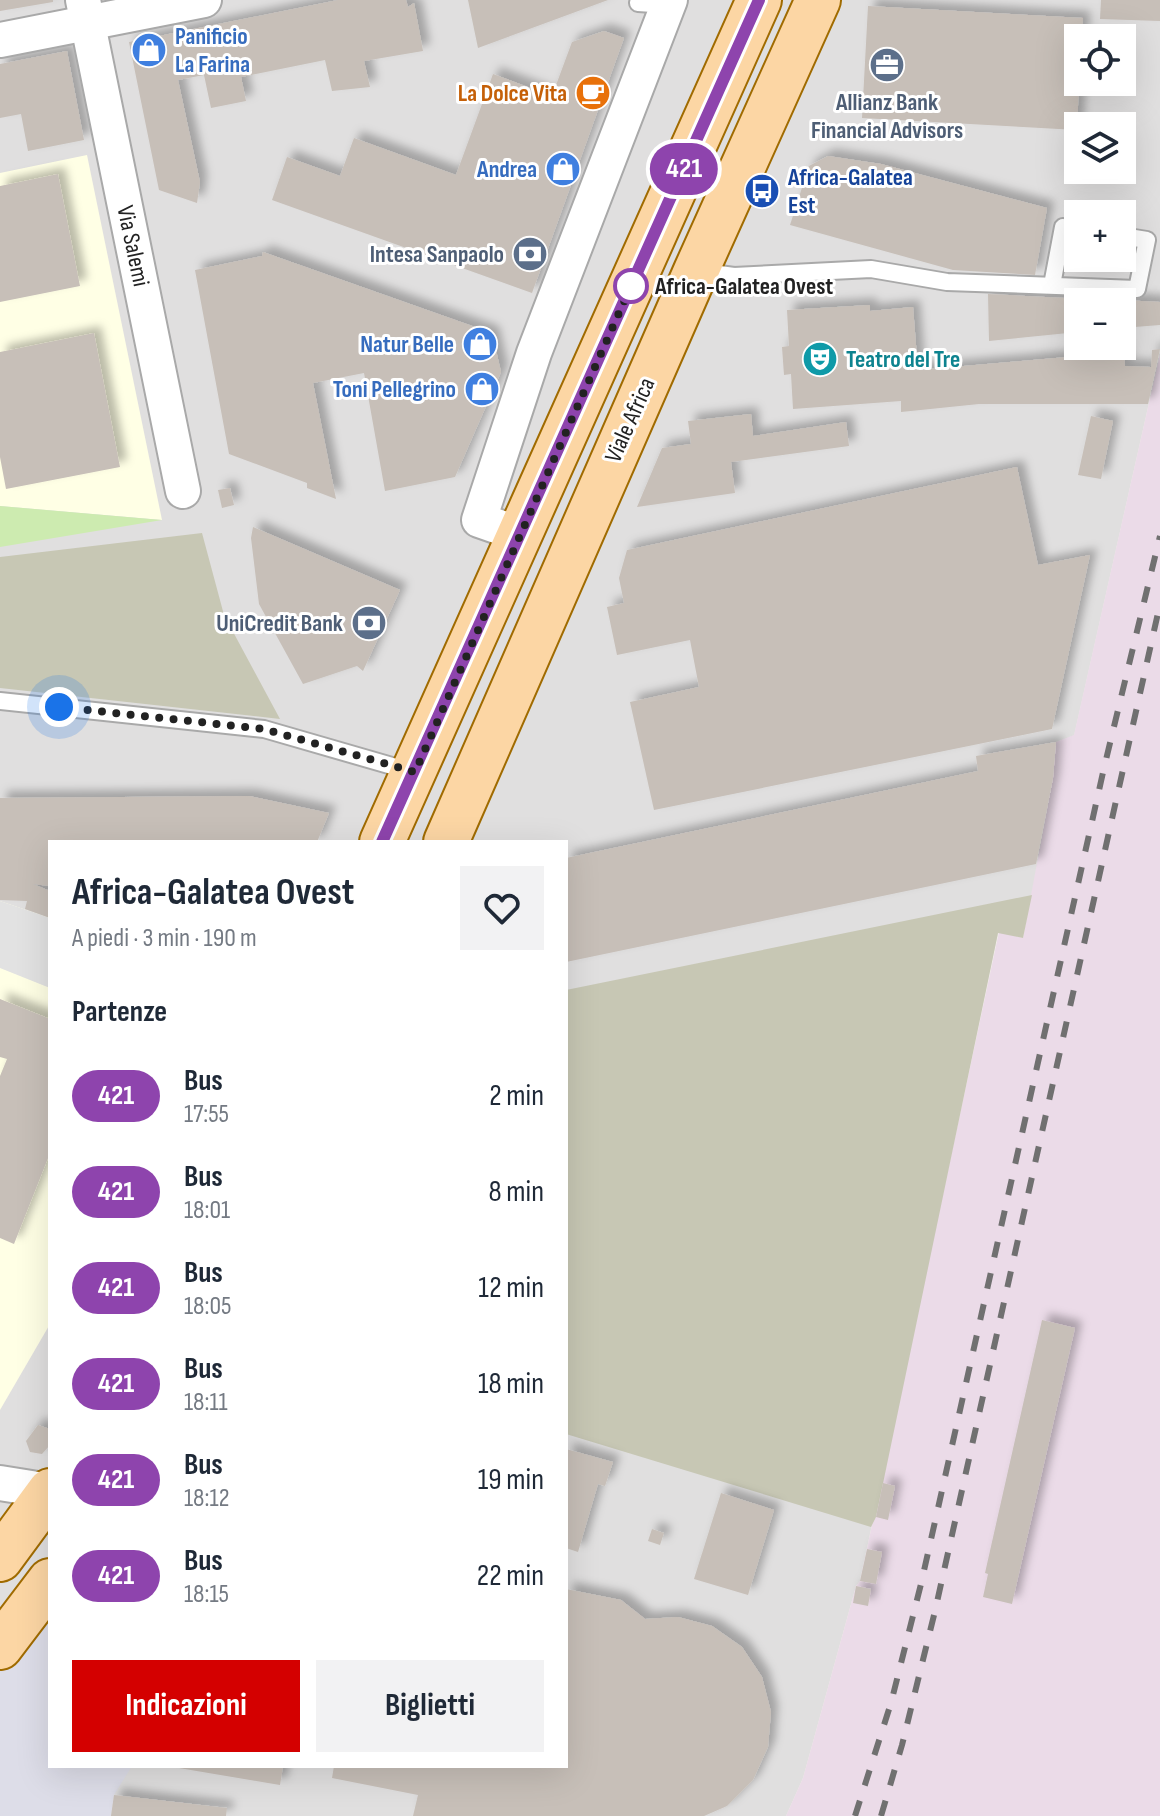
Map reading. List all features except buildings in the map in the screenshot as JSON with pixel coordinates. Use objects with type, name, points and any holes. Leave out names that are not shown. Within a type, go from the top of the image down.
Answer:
[{"type":"main road","points":[[383,840],[759,0]]},
{"type":"main road","name":"Viale Africa","points":[[447,840],[818,0]]},
{"type":"main road","points":[[0,1559],[48,1494]]},
{"type":"main road","points":[[0,1647],[48,1584]]},
{"type":"street","points":[[0,40],[85,11],[204,0]]},
{"type":"street","points":[[519,534],[479,520],[534,353],[659,3]]},
{"type":"street","name":"Via Salemi","points":[[85,11],[183,491]]},
{"type":"street","points":[[0,1483],[48,1491]]},
{"type":"lane","points":[[1052,285],[1064,227]]},
{"type":"lane","points":[[696,271],[734,276],[871,269],[947,282],[1137,289],[1147,240],[1136,238]]},
{"type":"lane","points":[[0,701],[264,729],[415,772]]},
{"type":"shaded area","points":[[0,0],[1160,0],[1160,354],[1074,736],[1056,742],[1053,778],[1032,895],[998,933],[860,1581],[856,1586],[803,1778],[786,1816],[0,1816]]},
{"type":"shaded area","points":[[87,155],[162,520],[0,506],[0,173]]},
{"type":"shaded area","points":[[1160,354],[1160,1816],[786,1816],[803,1778],[856,1586],[860,1581],[999,932],[1023,938],[1053,778],[1056,742],[1074,735]]},
{"type":"shaded area","points":[[202,533],[224,615],[280,719],[0,688],[0,557]]},
{"type":"shaded area","points":[[1032,895],[1023,938],[998,933],[876,1517],[871,1527],[568,1435],[568,990]]},
{"type":"shaded area","points":[[0,901],[48,917],[48,1327],[0,1410]]},
{"type":"shaded area","points":[[0,901],[48,917],[48,987],[0,968]]},
{"type":"shaded area","points":[[48,1584],[48,1768],[131,1768],[114,1795],[111,1816],[0,1816],[0,1647]]},
{"type":"green space","points":[[0,506],[162,520],[0,547]]},
{"type":"railway","points":[[855,1816],[891,1703],[921,1584],[1104,768],[1160,536]]},
{"type":"railway","points":[[881,1816],[935,1611],[1160,604]]},
{"type":"bus line","name":"421","points":[[383,840],[759,0]]},
{"type":"place","name":"Panificio La Farina","points":[[149,50]]},
{"type":"place","name":"Allianz Bank Financial Advisors","points":[[887,65]]},
{"type":"place","name":"La Dolce Vita","points":[[593,93]]},
{"type":"place","name":"Andrea","points":[[563,169]]},
{"type":"place","name":"Africa-Galatea Est","points":[[762,191]]},
{"type":"place","name":"Intesa Sanpaolo","points":[[530,254]]},
{"type":"place","name":"Africa-Galatea Ovest","points":[[631,286]]},
{"type":"place","name":"Natur Belle","points":[[480,344]]},
{"type":"place","name":"Teatro del Tre","points":[[820,359]]},
{"type":"place","name":"Toni Pellegrino","points":[[482,389]]},
{"type":"place","name":"UniCredit Bank","points":[[369,623]]},
{"type":"route","points":[[59,707],[264,729],[415,772],[631,286]]}]
